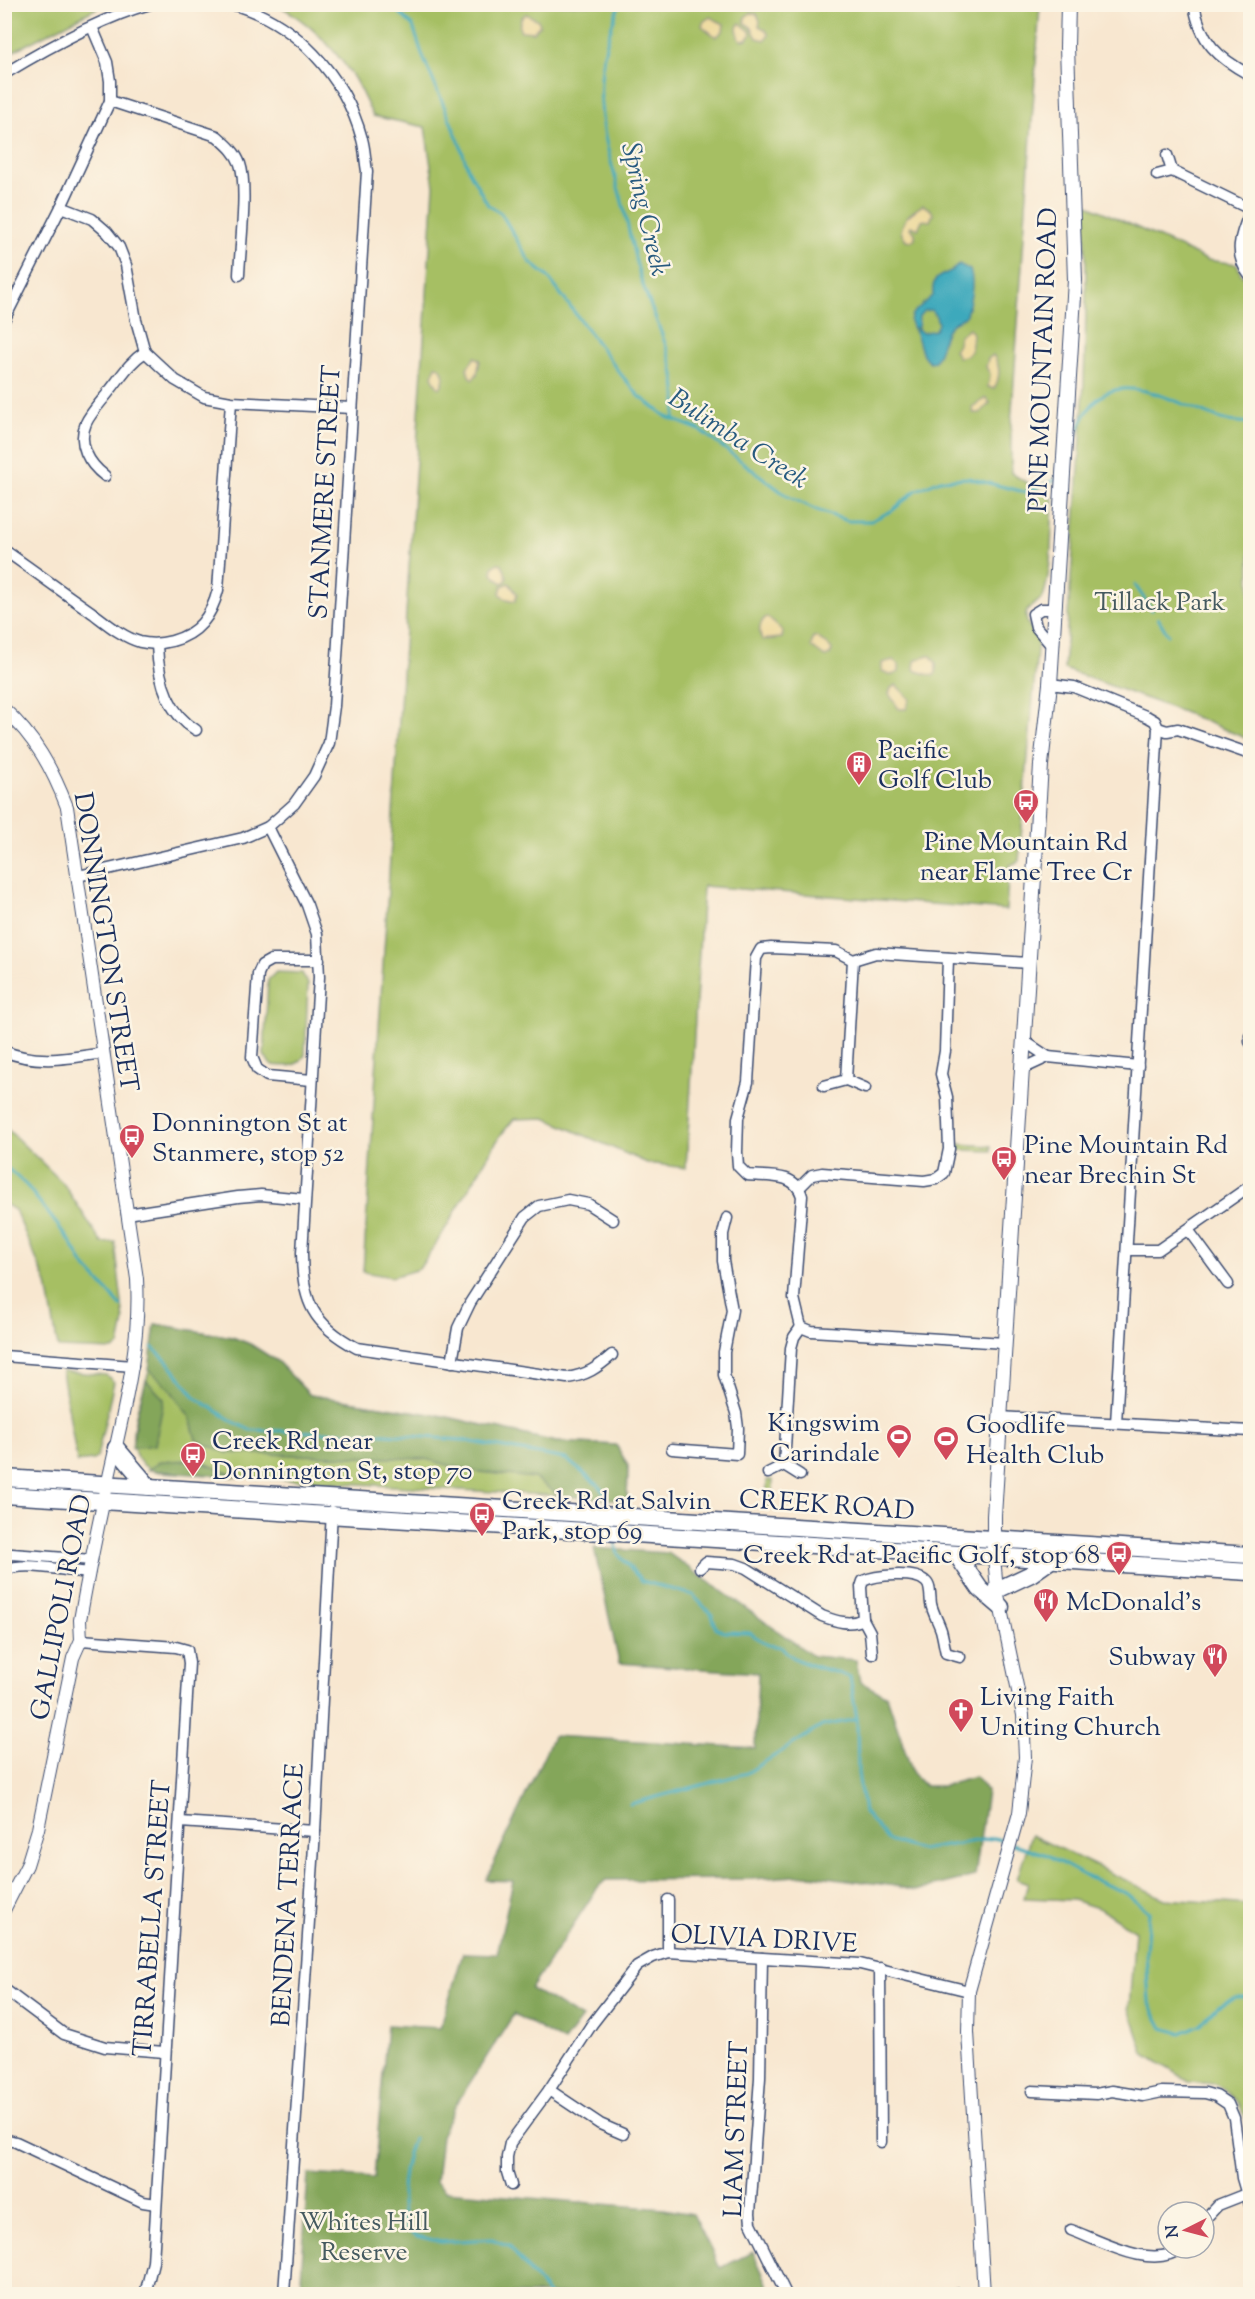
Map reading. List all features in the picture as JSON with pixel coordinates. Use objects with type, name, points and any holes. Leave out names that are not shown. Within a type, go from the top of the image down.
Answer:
[{"type":"main road","name":"PINE MOUNTAIN ROAD","points":[[994,1557],[1000,1417],[1041,765],[1050,684],[1072,331],[1075,254],[1067,47],[1068,4]]},
{"type":"main road","points":[[116,1448],[148,1487]]},
{"type":"main road","name":"CREEK ROAD","points":[[4,1478],[1251,1555]]},
{"type":"main road","name":"CREEK ROAD","points":[[4,1495],[1251,1572]]},
{"type":"main road","points":[[956,1554],[980,1589],[1001,1607]]},
{"type":"main road","points":[[997,1590],[1031,1574],[1051,1560]]},
{"type":"street","points":[[4,74],[92,27],[150,4]]},
{"type":"street","name":"STANMERE STREET","points":[[78,876],[243,838],[268,827],[294,804],[314,776],[329,743],[334,706],[367,171],[362,140],[352,111],[338,83],[319,58],[268,17],[231,4]]},
{"type":"street","points":[[1194,4],[1205,38],[1214,51],[1228,64],[1251,75]]},
{"type":"street","points":[[4,320],[61,207],[110,101],[107,62],[92,27]]},
{"type":"street","points":[[110,101],[217,136],[230,147],[240,163],[244,180],[239,275]]},
{"type":"street","points":[[1167,155],[1172,171]]},
{"type":"street","points":[[1157,175],[1172,171],[1251,211],[1239,240],[1239,253],[1244,268],[1251,276]]},
{"type":"street","points":[[61,207],[92,219],[119,247],[126,265],[136,320],[145,352],[175,380],[204,397],[231,402],[352,408]]},
{"type":"street","points":[[105,476],[92,466],[85,452],[86,423],[132,360],[145,352]]},
{"type":"street","points":[[4,550],[123,634],[140,642],[157,645],[181,638],[196,630],[206,620],[218,590],[231,402]]},
{"type":"street","points":[[1052,646],[1036,627],[1033,614],[1041,609],[1055,609]]},
{"type":"street","points":[[157,645],[163,688],[183,722],[196,730]]},
{"type":"street","points":[[1050,684],[1074,687],[1137,712],[1155,721],[1158,728],[1116,1423]]},
{"type":"street","name":"DONNINGTON STREET","points":[[4,709],[20,724],[40,749],[56,779],[67,807],[138,1296],[133,1366],[107,1484]]},
{"type":"street","points":[[1158,728],[1167,731],[1178,729],[1251,754]]},
{"type":"street","points":[[268,827],[307,905],[317,934],[319,960],[304,1199],[302,1276],[307,1297],[318,1319],[335,1336],[357,1348],[567,1378],[585,1375],[612,1355]]},
{"type":"street","points":[[784,1465],[791,1348],[794,1337],[801,1327],[794,1298],[802,1196],[800,1187],[787,1178],[747,1176],[738,1166],[736,1152],[738,1118],[748,1082],[756,958],[761,949],[771,948],[836,951],[853,960],[876,953],[1029,963]]},
{"type":"street","points":[[800,1187],[812,1175],[822,1173],[924,1181],[936,1179],[944,1173],[949,1149],[947,1097],[941,1074],[945,1051],[948,958]]},
{"type":"street","points":[[312,1080],[267,1076],[257,1070],[252,1057],[258,974],[262,965],[271,960],[319,960]]},
{"type":"street","points":[[846,1080],[853,960]]},
{"type":"street","points":[[1250,1042],[1251,1036]]},
{"type":"street","points":[[1024,1041],[1048,1057],[1138,1066]]},
{"type":"street","points":[[4,1051],[36,1060],[55,1060],[104,1053]]},
{"type":"street","points":[[1022,1069],[1048,1057]]},
{"type":"street","points":[[825,1086],[846,1080],[865,1088]]},
{"type":"street","points":[[1127,1250],[1158,1250],[1189,1231],[1251,1186]]},
{"type":"street","points":[[127,1214],[238,1197],[304,1199]]},
{"type":"street","points":[[452,1362],[458,1328],[470,1303],[525,1217],[539,1206],[568,1200],[588,1204],[613,1220]]},
{"type":"street","points":[[672,1449],[737,1454],[738,1428],[724,1375],[724,1352],[732,1310],[723,1261],[723,1234],[727,1218]]},
{"type":"street","points":[[1189,1231],[1228,1284]]},
{"type":"street","points":[[801,1327],[810,1331],[1005,1343]]},
{"type":"street","points":[[4,1356],[133,1366]]},
{"type":"street","points":[[1000,1417],[1251,1431]]},
{"type":"street","points":[[768,1473],[784,1465]]},
{"type":"street","points":[[784,1465],[800,1475]]},
{"type":"street","name":"GALLIPOLI ROAD","points":[[4,1910],[27,1865],[38,1829],[73,1658],[81,1640],[80,1620],[107,1484]]},
{"type":"street","name":"BENDENA TERRACE","points":[[284,2295],[315,1831],[332,1498]]},
{"type":"street","points":[[8,1555],[90,1567],[8,1568],[8,1555]]},
{"type":"street","name":"PINE MOUNTAIN ROAD","points":[[984,2295],[968,2032],[969,1991],[1019,1813],[1025,1757],[1024,1731],[997,1590],[994,1557]]},
{"type":"street","points":[[700,1568],[706,1562],[735,1564],[746,1568],[822,1616],[836,1622],[860,1622],[863,1619]]},
{"type":"street","points":[[872,1654],[870,1632],[863,1619],[862,1581],[881,1576],[900,1575],[926,1582],[946,1653],[960,1657]]},
{"type":"street","name":"TIRRABELLA STREET","points":[[81,1640],[176,1647],[187,1650],[189,1663],[153,2262],[145,2295]]},
{"type":"street","points":[[180,1822],[315,1831]]},
{"type":"street","points":[[668,1900],[668,1952]]},
{"type":"street","name":"OLIVIA DRIVE","points":[[511,2186],[507,2165],[510,2143],[549,2090],[592,2024],[638,1966],[653,1957],[668,1952],[860,1964],[969,1991]]},
{"type":"street","name":"LIAM STREET","points":[[762,1958],[760,2078],[750,2213],[751,2223],[786,2295]]},
{"type":"street","points":[[880,1968],[881,2142]]},
{"type":"street","points":[[4,1989],[64,2034],[105,2047],[164,2052]]},
{"type":"street","points":[[549,2090],[600,2124],[623,2134]]},
{"type":"street","points":[[1032,2091],[1096,2094],[1112,2091],[1143,2096],[1162,2092],[1205,2093],[1216,2096],[1228,2104],[1234,2118],[1246,2193],[1251,2205]]},
{"type":"street","points":[[4,2139],[16,2142],[143,2202],[156,2204]]},
{"type":"street","points":[[1216,2207],[1246,2193]]},
{"type":"street","points":[[1071,2230],[1143,2257],[1156,2257]]},
{"type":"green space","points":[[5,4],[103,5],[12,52],[5,58]]},
{"type":"green space","name":"Pacific Golf Club","points":[[278,5],[1040,5],[1011,424],[1011,473],[1053,499],[1047,583],[1040,600],[1029,608],[1026,614],[1028,624],[1038,639],[1019,861],[1009,866],[1006,910],[703,886],[686,1168],[647,1163],[545,1118],[514,1119],[500,1136],[419,1269],[392,1277],[363,1272],[434,186],[425,127],[373,116],[355,80],[336,54],[309,27]]},
{"type":"green space","name":"Tillack Park","points":[[1084,203],[1207,260],[1237,264],[1241,274],[1250,285],[1250,740],[1183,712],[1064,669],[1084,378],[1086,261]]},
{"type":"green space","points":[[276,972],[302,973],[308,984],[305,1055],[298,1063],[290,1066],[271,1065],[264,1055],[268,980]]},
{"type":"green space","points":[[4,1126],[63,1183],[102,1243],[115,1242],[124,1321],[119,1346],[113,1350],[58,1348],[47,1284],[15,1210],[5,1204]]},
{"type":"green space","points":[[959,1144],[991,1146],[991,1151],[959,1150]]},
{"type":"green space","points":[[155,1324],[232,1337],[250,1344],[277,1361],[310,1395],[443,1416],[556,1442],[616,1445],[628,1466],[627,1500],[159,1472],[145,1466],[136,1456],[133,1444],[133,1429],[149,1371]]},
{"type":"green space","points":[[155,1324],[232,1337],[250,1344],[277,1361],[310,1395],[443,1416],[556,1442],[616,1445],[628,1466],[627,1500],[560,1496],[534,1478],[471,1471],[425,1459],[227,1453],[196,1440],[190,1417],[169,1388],[149,1369]]},
{"type":"green space","points":[[62,1371],[106,1375],[114,1382],[97,1457],[93,1460],[77,1462]]},
{"type":"green space","points":[[146,1380],[164,1399],[155,1445],[132,1448],[136,1417]]},
{"type":"green space","points":[[197,1460],[238,1477],[148,1470],[160,1461]]},
{"type":"green space","points":[[767,1480],[773,1480],[772,1509],[766,1508]]},
{"type":"green space","name":"Whites Hill Reserve","points":[[594,1548],[668,1553],[813,1656],[856,1660],[860,1682],[887,1696],[913,1774],[925,1786],[942,1786],[975,1777],[987,1791],[975,1876],[915,1891],[896,1886],[810,1875],[752,1879],[606,1880],[598,1887],[531,1989],[582,2018],[564,2042],[514,2014],[455,2106],[441,2136],[436,2181],[445,2191],[664,2209],[693,2214],[720,2268],[753,2252],[772,2294],[300,2294],[308,2174],[374,2178],[387,2025],[440,2028],[463,1953],[497,1954],[513,1881],[486,1880],[553,1736],[755,1748],[758,1673],[619,1663]]},
{"type":"green space","points":[[1031,1835],[1165,1899],[1250,1905],[1250,2137],[1247,2137],[1246,2121],[1240,2105],[1228,2093],[1215,2084],[1189,2082],[1144,2053],[1129,2008],[1135,1931],[1101,1909],[1073,1900],[1024,1898],[1028,1883],[1017,1879]]},
{"type":"sand","points":[[751,13],[757,14],[760,21],[759,26],[769,35],[765,40],[757,38],[751,27],[745,23],[745,17]]},
{"type":"sand","points":[[526,14],[538,20],[540,25],[533,32],[521,31],[519,27],[521,18]]},
{"type":"sand","points":[[710,17],[724,24],[723,31],[716,37],[702,26],[703,22]]},
{"type":"sand","points":[[740,23],[750,31],[751,35],[747,39],[742,40],[738,37],[737,27]]},
{"type":"sand","points":[[923,205],[933,214],[930,221],[922,220],[918,229],[911,226],[915,238],[912,241],[906,240],[901,232],[904,223],[911,213]]},
{"type":"sand","points":[[969,328],[973,334],[971,351],[966,356],[958,357],[954,350],[959,336]]},
{"type":"sand","points":[[993,355],[999,372],[994,389],[988,387],[990,374],[986,367],[988,359]]},
{"type":"sand","points":[[475,357],[480,360],[477,374],[473,379],[469,376],[467,368]]},
{"type":"sand","points":[[436,366],[440,367],[444,375],[440,388],[432,376]]},
{"type":"sand","points":[[986,398],[990,403],[980,413],[973,413],[972,407]]},
{"type":"sand","points":[[498,563],[502,564],[507,577],[502,583],[492,573],[493,567]]},
{"type":"sand","points":[[509,583],[517,594],[515,601],[504,598],[500,593],[502,586]]},
{"type":"sand","points":[[767,617],[783,631],[782,638],[762,640],[760,627],[762,621]]},
{"type":"sand","points":[[813,637],[817,637],[829,646],[832,650],[830,655],[825,657],[811,647]]},
{"type":"sand","points":[[927,655],[931,656],[936,663],[936,673],[933,676],[914,669],[915,661]]},
{"type":"sand","points":[[893,660],[899,665],[899,672],[892,675],[882,671],[882,663]]},
{"type":"sand","points":[[896,685],[910,699],[906,709],[899,709],[889,694],[891,688]]},
{"type":"water","points":[[959,264],[970,270],[972,287],[969,306],[965,317],[956,321],[947,330],[939,354],[935,361],[930,362],[924,356],[914,331],[918,329],[922,333],[935,330],[938,324],[936,316],[931,310],[924,311],[919,316],[918,327],[913,329],[910,321],[912,314],[933,295],[933,287],[937,278],[955,269]]},
{"type":"waterway","name":"Bulimba Creek","points":[[390,4],[413,26],[468,169],[488,205],[501,213],[530,262],[548,277],[639,396],[667,417],[700,430],[787,496],[848,521],[871,521],[893,510],[915,491],[940,480],[968,478],[1025,492],[1057,479]]},
{"type":"waterway","name":"Spring Creek","points":[[620,4],[611,27],[603,64],[602,116],[638,269],[673,369],[676,386],[674,419]]},
{"type":"waterway","name":"Bulimba Creek","points":[[1070,448],[1082,421],[1094,402],[1113,390],[1146,391],[1214,417],[1250,423]]},
{"type":"waterway","points":[[1135,585],[1152,610]]},
{"type":"waterway","points":[[1158,618],[1168,635]]},
{"type":"waterway","points":[[4,1165],[27,1186],[70,1241],[83,1264],[121,1306]]},
{"type":"waterway","points":[[152,1347],[167,1361],[196,1398],[250,1430],[386,1434],[461,1440],[566,1459],[598,1485],[606,1496],[608,1510]]},
{"type":"waterway","points":[[614,1537],[618,1554],[642,1581],[693,1595],[712,1615],[716,1628],[725,1632],[750,1633],[768,1645],[782,1647],[803,1662],[850,1677],[857,1719],[858,1773],[864,1812],[888,1840],[920,1850],[994,1838],[1007,1842]]},
{"type":"waterway","points":[[630,1804],[747,1773],[822,1726],[857,1719]]},
{"type":"waterway","points":[[1013,1844],[1047,1855],[1085,1876],[1128,1894],[1149,1912],[1146,1952],[1149,2002],[1163,2028],[1181,2033],[1201,2024],[1217,2006],[1236,1998],[1250,1998]]},
{"type":"waterway","points":[[413,2138],[402,2183],[402,2206],[406,2229],[417,2236],[441,2242],[492,2239],[509,2246],[548,2294]]},
{"type":"place","name":"Pacific Golf Club","points":[[859,787]]},
{"type":"place","name":"Pine Mountain Rd near Flame Tree Cr","points":[[1026,825]]},
{"type":"place","name":"Donnington St at Stanmere, stop 52","points":[[132,1160]]},
{"type":"place","name":"Pine Mountain Rd near Brechin St","points":[[1004,1182]]},
{"type":"place","name":"Kingswim Carindale","points":[[899,1460]]},
{"type":"place","name":"Goodlife Health Club","points":[[946,1462]]},
{"type":"place","name":"Creek Rd near Donnington St, stop 70","points":[[193,1478]]},
{"type":"place","name":"Creek Rd at Salvin Park, stop 69","points":[[482,1538]]},
{"type":"place","name":"Creek Rd at Pacific Golf, stop 68","points":[[1119,1577]]},
{"type":"place","name":"McDonald's","points":[[1046,1624]]},
{"type":"place","name":"Subway","points":[[1215,1679]]},
{"type":"place","name":"Living Faith Uniting Church","points":[[961,1734]]}]
